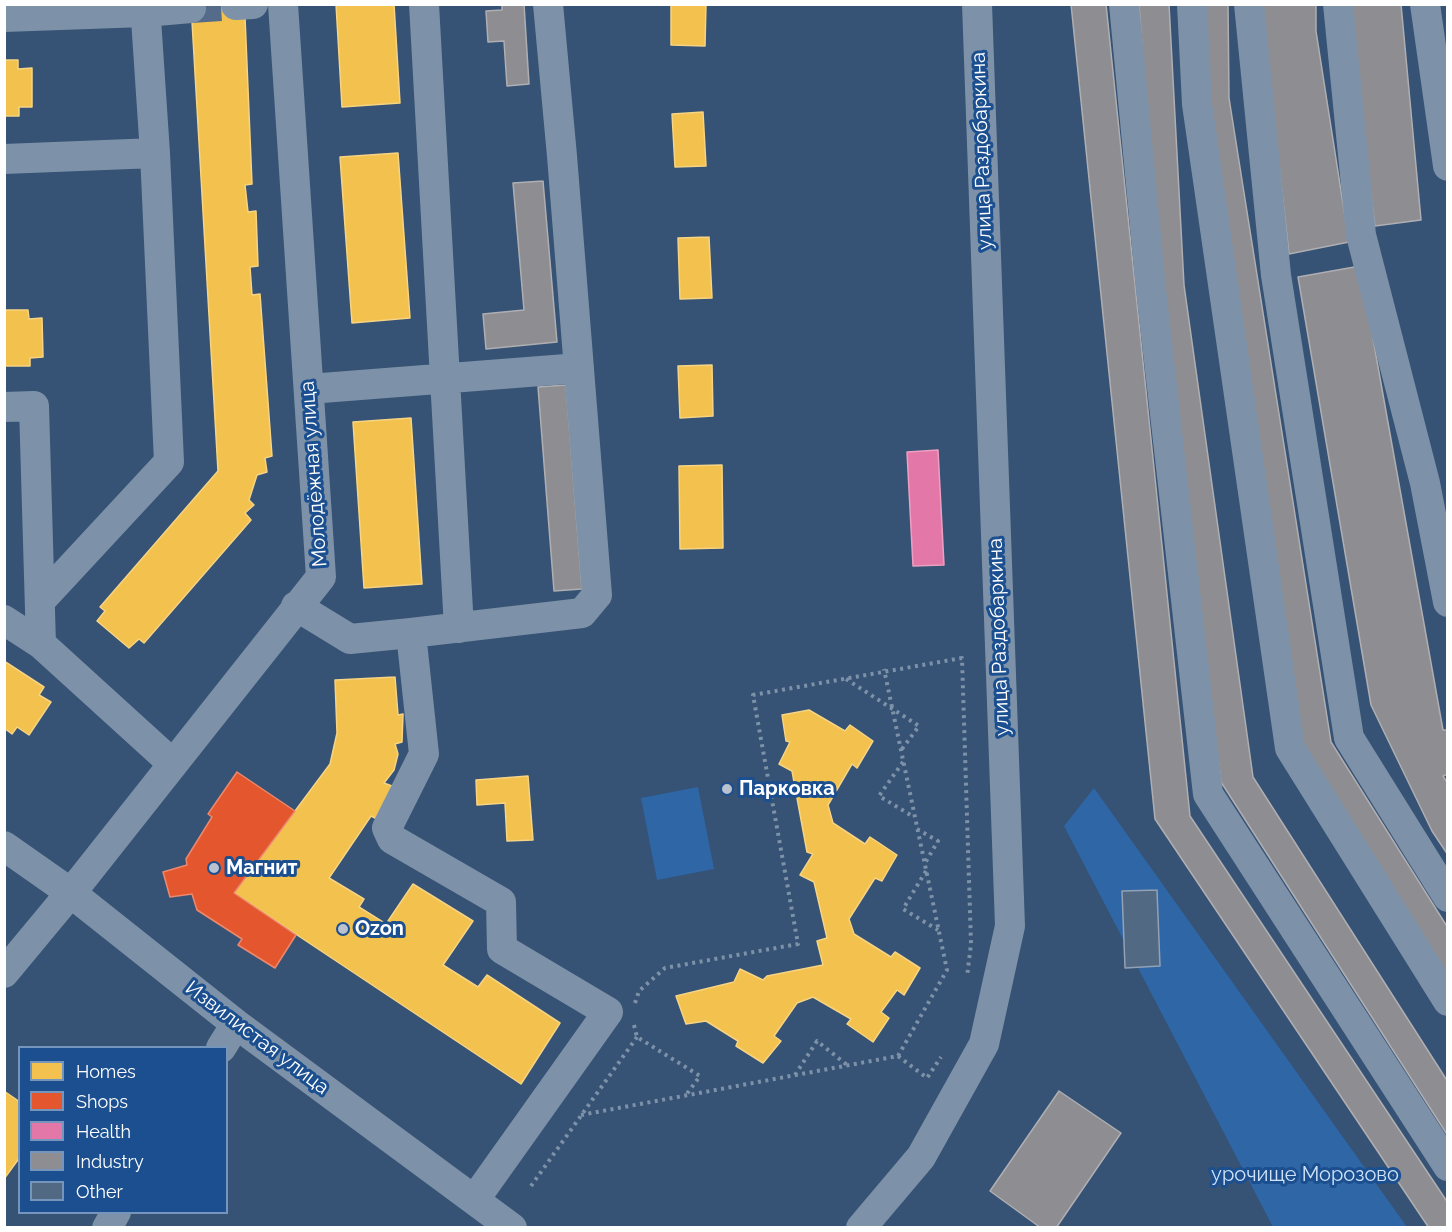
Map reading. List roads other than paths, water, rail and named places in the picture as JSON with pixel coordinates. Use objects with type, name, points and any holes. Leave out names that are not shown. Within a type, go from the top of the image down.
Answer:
[{"type":"street","name":"Молодёжная улица","points":[[4,973],[74,896],[97,861],[321,577],[283,4]]},
{"type":"street","points":[[424,4],[459,628]]},
{"type":"street","points":[[296,606],[350,639],[582,613],[597,595],[548,4]]},
{"type":"street","name":"улица Раздобаркина","points":[[872,1224],[921,1157],[984,1044],[1010,926],[977,4]]},
{"type":"street","points":[[1124,4],[1151,290],[1208,794],[1448,1166]]},
{"type":"street","points":[[1192,4],[1197,104],[1290,748],[1448,1001]]},
{"type":"street","points":[[1249,4],[1276,275],[1350,738],[1448,897]]},
{"type":"street","points":[[1338,4],[1361,235],[1436,484],[1448,602]]},
{"type":"street","points":[[1425,4],[1448,166]]},
{"type":"street","points":[[4,17],[145,8],[191,8]]},
{"type":"street","points":[[40,601],[169,462],[145,8]]},
{"type":"street","points":[[4,159],[154,153]]},
{"type":"street","points":[[309,389],[579,368]]},
{"type":"street","points":[[4,407],[34,406],[41,644]]},
{"type":"street","points":[[4,620],[41,644],[173,764]]},
{"type":"street","points":[[411,633],[424,754],[387,828],[392,839],[501,902],[502,949],[608,1012],[475,1199]]},
{"type":"street","name":"Извилистая улица","points":[[4,846],[74,896],[228,1036],[475,1199],[512,1227]]},
{"type":"street","points":[[107,1227],[115,1214]]},
{"type":"tunnel","points":[[191,8],[236,5]]},
{"type":"place","name":"Парковка","points":[[727,789]]},
{"type":"place","name":"Магнит","points":[[214,868]]},
{"type":"place","name":"Ozon","points":[[343,929]]},
{"type":"park label","name":"урочище Морозово","points":[[1305,1175]]}]
